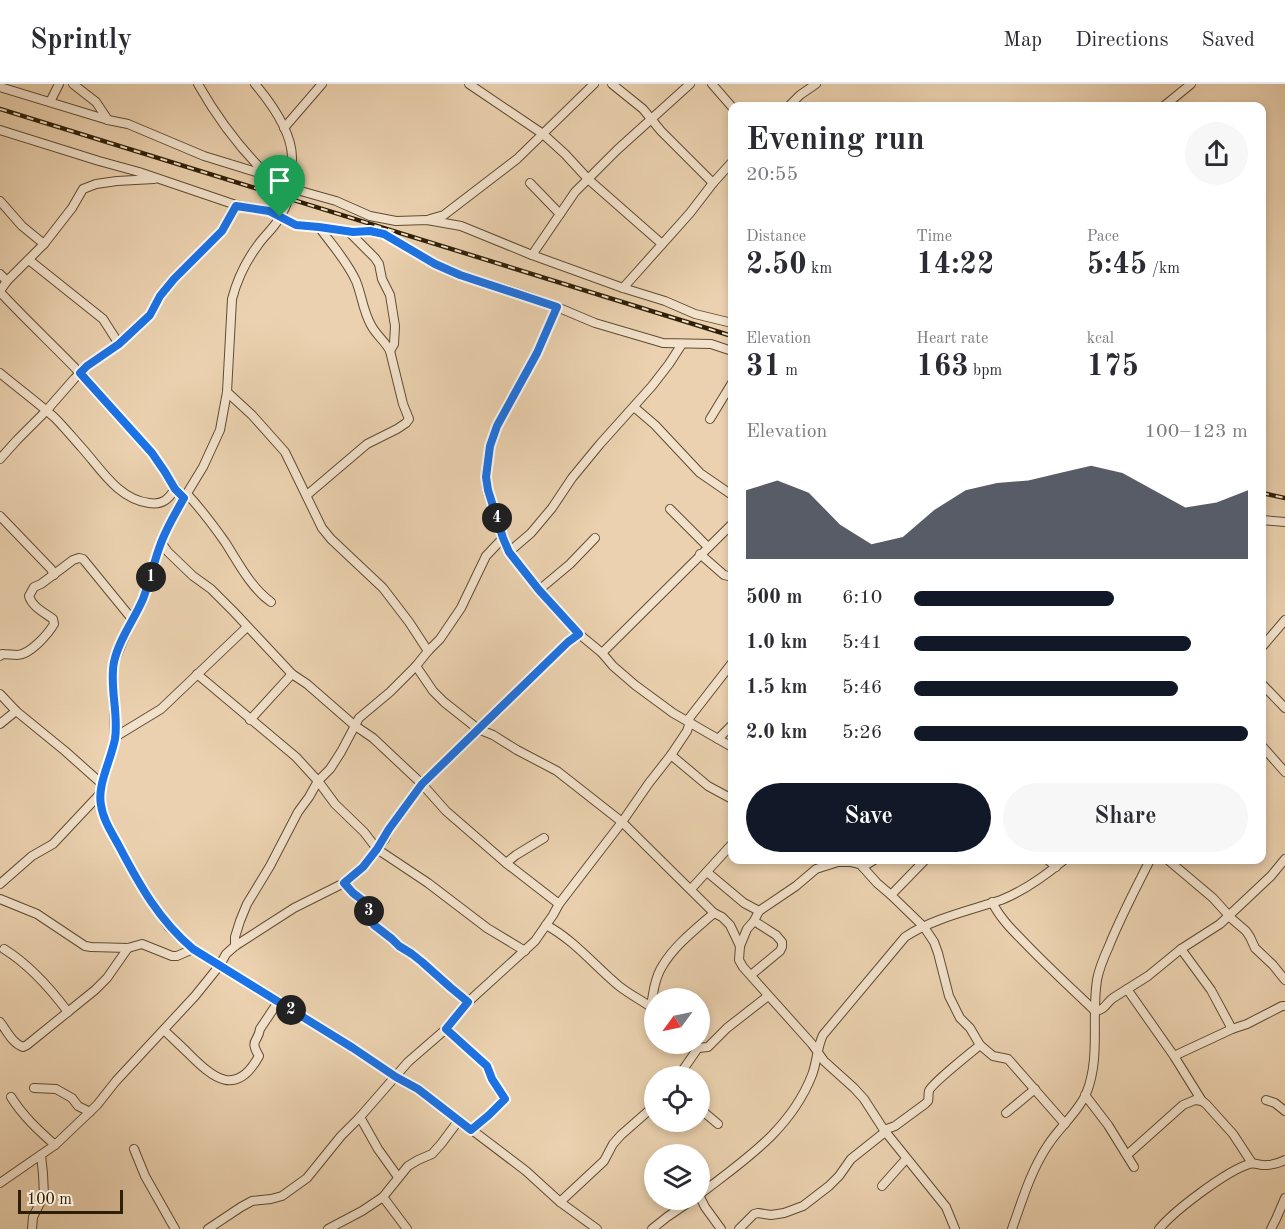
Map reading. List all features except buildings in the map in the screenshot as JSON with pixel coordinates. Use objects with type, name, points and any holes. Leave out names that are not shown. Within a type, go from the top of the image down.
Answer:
[{"type":"street","points":[[50,102],[59,84]]},
{"type":"street","points":[[73,84],[96,102],[108,120]]},
{"type":"street","points":[[198,84],[208,103],[221,120],[269,176]]},
{"type":"street","points":[[0,884],[32,856],[53,844],[99,795],[115,737],[114,662],[150,581],[161,542],[203,467],[222,423],[227,392],[232,299],[235,286],[252,253],[280,217],[288,199],[286,186],[292,156],[289,138],[263,93],[255,84]]},
{"type":"street","points":[[284,128],[322,84]]},
{"type":"street","points":[[469,84],[543,134],[588,179],[662,244]]},
{"type":"street","points":[[427,220],[444,215],[517,159],[594,84]]},
{"type":"street","points":[[612,84],[643,109],[713,183]]},
{"type":"street","points":[[532,255],[575,192],[650,119],[690,84]]},
{"type":"street","points":[[712,84],[728,102]]},
{"type":"street","points":[[793,102],[816,84]]},
{"type":"street","points":[[1169,102],[1191,84]]},
{"type":"street","points":[[0,87],[128,124],[204,156],[269,176],[286,186],[336,201],[370,216],[396,221],[427,220],[461,226],[532,255],[665,301],[695,314],[728,322]]},
{"type":"street","points":[[0,130],[139,171],[236,206],[269,211],[296,225],[384,234],[435,264],[460,275],[557,307],[605,326],[663,343],[711,344],[728,350]]},
{"type":"street","points":[[623,288],[728,166]]},
{"type":"street","points":[[158,179],[117,181],[96,184],[83,189],[72,208],[44,244],[0,291],[80,373],[152,453],[175,489],[186,496],[213,526],[256,587],[271,602]]},
{"type":"street","points":[[530,183],[560,214]]},
{"type":"street","points":[[0,201],[22,226],[44,244]]},
{"type":"street","points":[[0,459],[87,366],[119,344],[150,315],[160,296],[174,279],[222,231],[236,206]]},
{"type":"street","points":[[307,495],[367,444],[397,429],[409,419],[390,351],[372,329],[350,268],[319,227]]},
{"type":"street","points":[[349,232],[379,264],[382,279],[390,295],[395,326],[394,344],[390,351]]},
{"type":"street","points":[[29,260],[103,320],[119,344]]},
{"type":"street","points":[[0,274],[7,281]]},
{"type":"street","points":[[557,307],[537,353],[497,426],[490,446],[486,477],[503,538],[509,552],[539,590],[579,634],[602,652],[613,666],[673,713],[728,745]]},
{"type":"street","points":[[509,552],[531,533],[552,508],[579,469],[634,407],[682,344]]},
{"type":"street","points":[[0,373],[55,418],[122,492],[139,501],[152,504],[165,502],[175,489]]},
{"type":"street","points":[[710,418],[728,390]]},
{"type":"street","points":[[227,392],[252,415],[285,452],[322,528],[383,588],[428,651]]},
{"type":"street","points":[[634,407],[655,425],[700,473],[728,492]]},
{"type":"street","points":[[670,509],[708,547]]},
{"type":"street","points":[[0,516],[54,574]]},
{"type":"street","points":[[1266,520],[1285,522]]},
{"type":"street","points":[[602,652],[728,528]]},
{"type":"street","points":[[235,946],[235,937],[248,904],[298,812],[341,752],[358,718],[390,692],[440,639],[461,608],[486,556],[503,538]]},
{"type":"street","points":[[539,590],[570,564],[595,538]]},
{"type":"street","points":[[161,542],[168,552],[211,589],[292,674],[308,684],[354,725],[373,738],[447,811],[506,863],[559,904]]},
{"type":"street","points":[[700,554],[728,576]]},
{"type":"street","points":[[0,656],[23,654],[45,637],[54,624],[53,619],[30,601],[29,596],[34,587],[79,558],[83,559],[132,620]]},
{"type":"street","points":[[1266,641],[1285,620]]},
{"type":"street","points":[[115,737],[161,710],[247,627]]},
{"type":"street","points":[[0,1183],[55,1145],[90,1112],[195,996],[226,954],[235,946],[294,908],[344,883],[363,867],[422,784],[568,642],[579,634]]},
{"type":"street","points":[[416,666],[433,691],[478,729],[557,771],[622,822],[714,913],[730,925],[740,946]]},
{"type":"street","points":[[208,1229],[252,1201],[282,1196],[307,1178],[340,1136],[360,1117],[408,1062],[446,1029],[468,1002],[535,941],[559,904],[671,755],[687,731],[688,722],[728,668]]},
{"type":"street","points":[[197,674],[296,757],[377,849],[428,883],[487,928],[525,951]]},
{"type":"street","points":[[250,720],[292,674]]},
{"type":"street","points":[[1266,688],[1285,708]]},
{"type":"street","points":[[0,694],[16,711],[102,784]]},
{"type":"street","points":[[0,724],[16,711]]},
{"type":"street","points":[[718,739],[728,729]]},
{"type":"street","points":[[1266,751],[1285,772]]},
{"type":"street","points":[[671,755],[708,786],[728,797]]},
{"type":"street","points":[[99,795],[104,817],[153,906],[168,926],[193,949],[418,1089],[526,1171],[560,1202],[597,1229]]},
{"type":"street","points":[[506,863],[544,838]]},
{"type":"street","points":[[691,889],[728,848]]},
{"type":"street","points":[[1095,1011],[1104,1008],[1108,1001],[1148,976],[1181,949],[1220,924],[1271,876],[1285,859]]},
{"type":"street","points":[[832,864],[816,869],[796,886],[759,911],[747,929],[740,946],[739,960],[824,1061],[864,1099],[906,1159],[946,1207],[955,1229]]},
{"type":"street","points":[[861,864],[877,883],[924,927],[934,942],[949,996],[960,1017],[980,1045],[993,1056],[1008,1059],[1065,1124]]},
{"type":"street","points":[[891,895],[922,864]]},
{"type":"street","points":[[1052,864],[1056,867]]},
{"type":"street","points":[[710,1187],[779,1130],[795,1108],[813,1074],[823,1035],[905,936],[919,928],[1016,893],[1059,864]]},
{"type":"street","points":[[1012,1229],[1041,1156],[1085,1095],[1092,1071],[1095,998],[1099,970],[1121,916],[1148,864]]},
{"type":"street","points":[[1173,864],[1214,898],[1246,931],[1255,948],[1285,980]]},
{"type":"street","points":[[707,872],[744,903],[759,911]]},
{"type":"street","points":[[344,883],[366,903],[374,925],[468,1002]]},
{"type":"street","points":[[0,899],[37,914],[85,946],[128,948],[142,944],[172,956],[193,949]]},
{"type":"street","points":[[992,902],[1004,922],[1095,1011]]},
{"type":"street","points":[[654,988],[662,966],[694,930],[714,913]]},
{"type":"street","points":[[751,975],[782,947],[782,942],[776,935],[754,921]]},
{"type":"street","points":[[546,925],[568,940],[622,988],[644,1002]]},
{"type":"street","points":[[0,1022],[13,1040],[23,1047],[102,984],[128,948]]},
{"type":"street","points":[[4,949],[29,967],[54,993],[68,1012]]},
{"type":"street","points":[[1181,949],[1211,990],[1232,1029]]},
{"type":"street","points":[[1126,989],[1174,1056],[1202,1101],[1233,1134],[1252,1163]]},
{"type":"street","points":[[710,1045],[734,1022],[768,996]]},
{"type":"street","points":[[164,1030],[205,1070],[225,1081],[234,1080],[243,1075],[259,1056],[255,1049],[255,1040],[278,1002]]},
{"type":"street","points":[[1174,1056],[1285,1006]]},
{"type":"street","points":[[446,1029],[487,1066],[492,1079],[505,1099],[471,1130]]},
{"type":"street","points":[[739,1229],[754,1214],[784,1213],[803,1206],[829,1186],[851,1159],[885,1131],[925,1104],[932,1087],[980,1045]]},
{"type":"street","points":[[34,1088],[56,1089],[90,1112]]},
{"type":"street","points":[[1006,1113],[1035,1089]]},
{"type":"street","points":[[1085,1095],[1108,1125],[1134,1167]]},
{"type":"street","points":[[11,1097],[26,1117],[55,1145]]},
{"type":"street","points":[[1127,1155],[1183,1105],[1195,1100],[1202,1101]]},
{"type":"street","points":[[1266,1100],[1275,1103],[1285,1111]]},
{"type":"street","points":[[560,1202],[604,1161],[613,1144],[644,1115]]},
{"type":"street","points":[[360,1117],[398,1178]]},
{"type":"street","points":[[710,1117],[718,1124]]},
{"type":"street","points":[[328,1229],[383,1197],[408,1166],[432,1154],[459,1120]]},
{"type":"street","points":[[134,1149],[175,1229]]},
{"type":"street","points":[[32,1229],[33,1217],[44,1195],[40,1155]]},
{"type":"street","points":[[882,1186],[906,1159]]},
{"type":"street","points":[[1159,1229],[1173,1214],[1238,1169],[1252,1163],[1266,1166],[1285,1160]]},
{"type":"street","points":[[383,1197],[407,1229]]},
{"type":"street","points":[[1271,1229],[1283,1209],[1285,1198]]},
{"type":"street","points":[[652,1229],[678,1210]]},
{"type":"street","points":[[707,1210],[722,1229]]},
{"type":"railway","points":[[0,109],[728,335]]},
{"type":"railway","points":[[1266,494],[1285,498]]},
{"type":"route","points":[[236,206],[269,211],[280,217],[296,225],[384,234],[435,264],[460,275],[557,307],[537,353],[497,426],[490,446],[486,477],[488,490],[509,552],[539,590],[579,634],[568,642],[422,784],[363,867],[344,883],[366,903],[374,925],[468,1002],[446,1029],[487,1066],[498,1090],[505,1099],[471,1130],[418,1089],[193,949],[178,937],[153,906],[112,833],[101,807],[99,795],[115,737],[114,662],[150,581],[161,542],[184,498],[175,489],[152,453],[80,373],[119,344],[150,315],[160,296],[174,279],[222,231],[236,206]]}]
